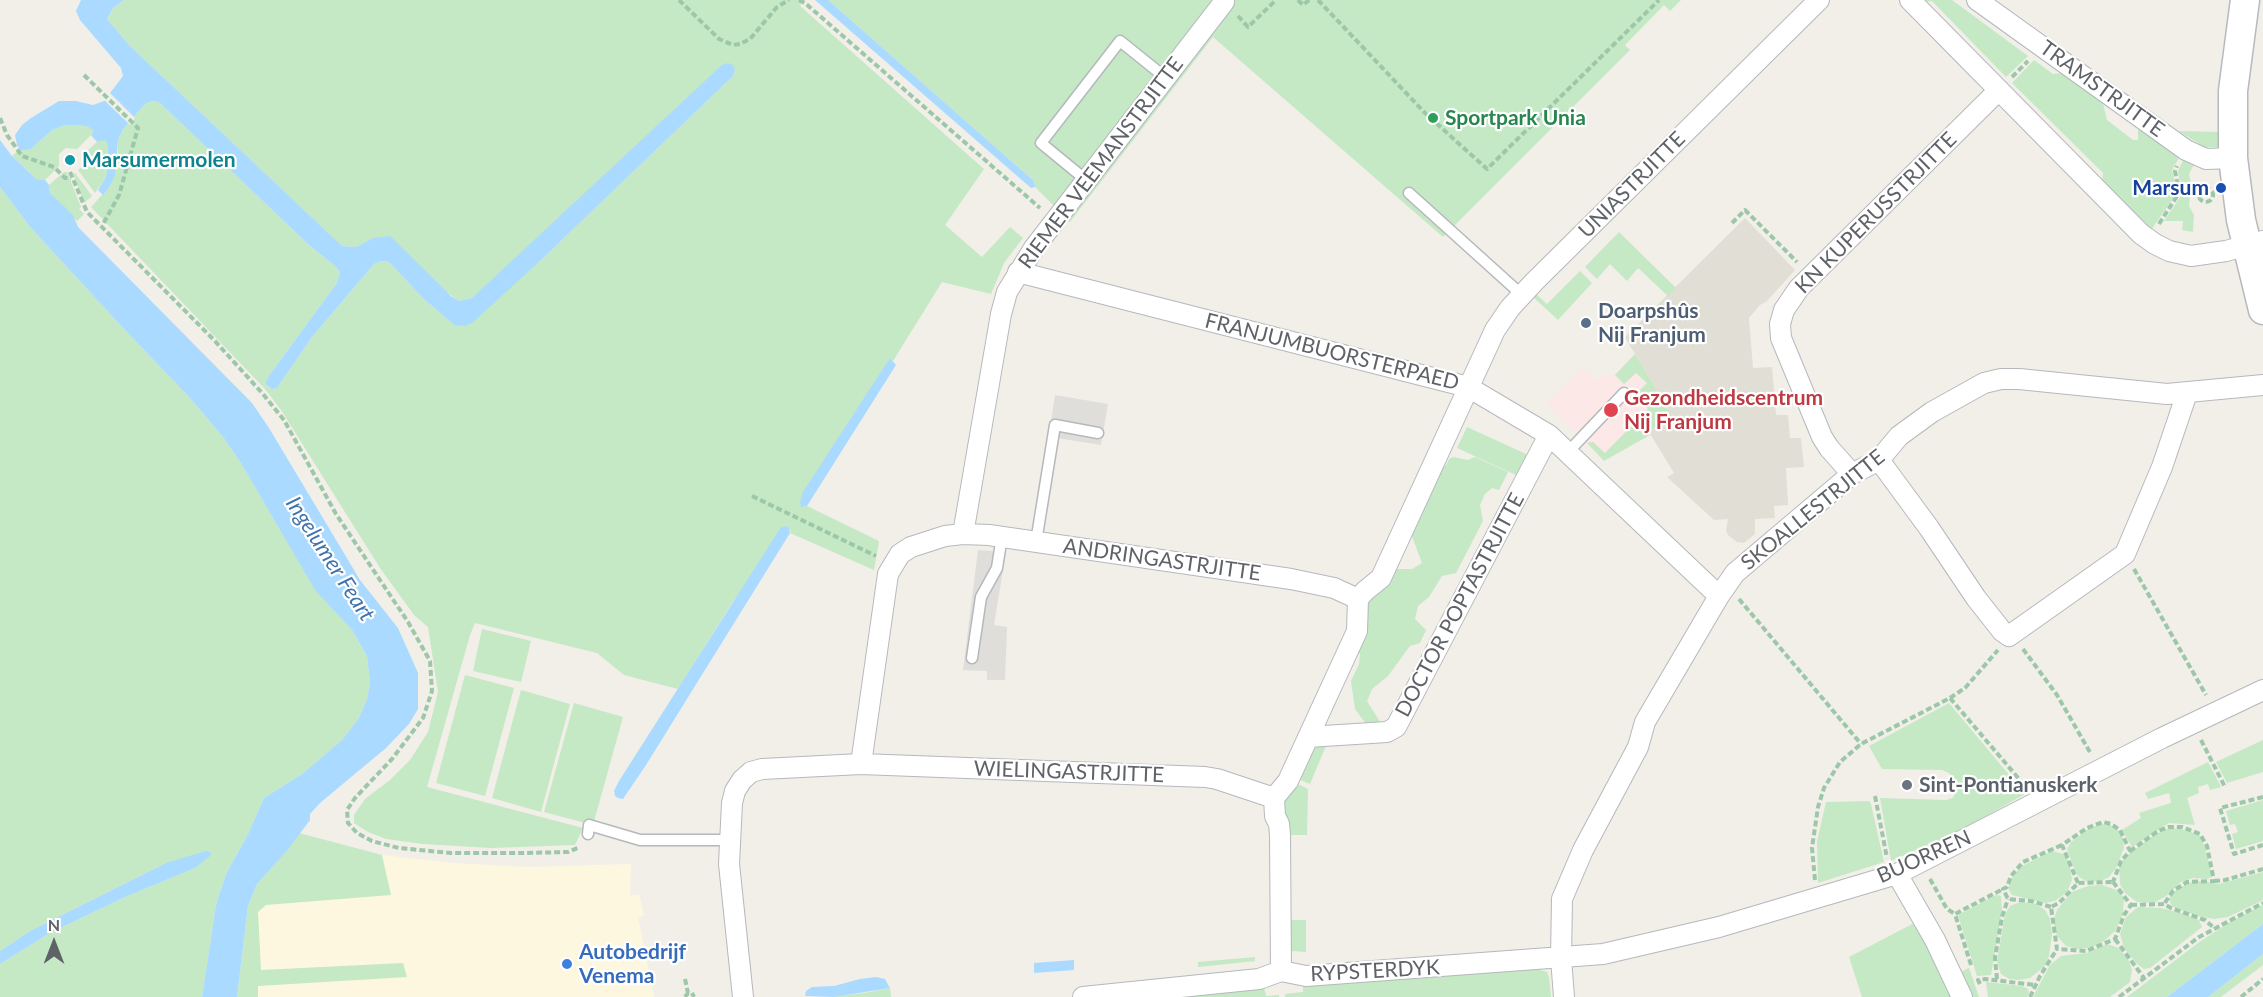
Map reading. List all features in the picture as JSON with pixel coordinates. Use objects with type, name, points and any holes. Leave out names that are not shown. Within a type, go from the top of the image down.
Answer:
[{"type":"main road","points":[[2245,0],[2233,91],[2233,158],[2235,184],[2255,243],[2263,310]]},
{"type":"street","name":"UNIASTRJITTE","points":[[1468,387],[1495,330],[1510,308],[1819,0]]},
{"type":"street","points":[[1910,0],[2148,239],[2169,251],[2191,256],[2226,251],[2255,243]]},
{"type":"street","name":"TRAMSTRJITTE","points":[[1977,0],[2186,150],[2206,159],[2233,158]]},
{"type":"street","name":"RIEMER VEEMANSTRJITTE","points":[[963,534],[1001,314],[1007,292],[1018,272],[1055,221],[1224,2]]},
{"type":"street","name":"KN KUPERUSSTRJITTE","points":[[1852,474],[1829,448],[1822,436],[1781,338],[1780,324],[1784,310],[1790,299],[1811,276],[1999,90]]},
{"type":"street","name":"FRANJUMBUORSTERPAED","points":[[1018,272],[1468,387],[1549,435],[1722,592]]},
{"type":"street","name":"SKOALLESTRJITTE","points":[[1564,997],[1561,905],[1583,850],[1638,747],[1645,722],[1735,573],[1852,474],[1879,460],[1899,436],[1932,412],[1984,383],[2019,378],[2167,394],[2263,385]]},
{"type":"street","points":[[1281,971],[1280,835],[1279,824],[1275,816],[1274,798],[1288,781],[1357,631],[1359,599],[1380,578],[1468,387]]},
{"type":"street","points":[[1879,460],[1976,598],[2002,631],[2009,636],[2125,554],[2162,466],[2187,393]]},
{"type":"street","name":"DOCTOR POPTASTRJITTE","points":[[1308,737],[1387,732],[1396,727],[1549,435]]},
{"type":"street","points":[[743,997],[730,884],[730,840],[735,791],[751,772],[762,769],[861,764],[885,584],[892,564],[910,547],[945,536],[963,534]]},
{"type":"street","name":"ANDRINGASTRJITTE","points":[[963,534],[1002,536],[1291,579],[1334,588],[1359,599]]},
{"type":"street","name":"BUORREN","points":[[1561,958],[1620,952],[1719,927],[1897,874],[2216,711],[2263,690]]},
{"type":"street","name":"WIELINGASTRJITTE","points":[[861,764],[1205,777],[1274,798]]},
{"type":"street","points":[[1897,874],[1935,940],[1962,997]]},
{"type":"street","name":"RYPSTERDYK","points":[[1083,997],[1260,979],[1281,971],[1306,976],[1561,958]]},
{"type":"lane","points":[[1086,180],[1041,143],[1120,41],[1166,78]]},
{"type":"lane","points":[[1409,193],[1522,295]]},
{"type":"lane","points":[[1567,453],[1624,393]]},
{"type":"lane","points":[[1036,542],[1055,425],[1098,433]]},
{"type":"lane","points":[[972,658],[981,597],[997,568],[1002,536]]},
{"type":"lane","points":[[588,834],[590,825],[640,840],[730,840]]},
{"type":"path","points":[[679,0],[719,39],[733,45],[750,39],[777,7],[789,0]]},
{"type":"path","points":[[799,0],[1055,221]]},
{"type":"path","points":[[1239,17],[1248,27],[1276,0]]},
{"type":"path","points":[[1298,0],[1303,5],[1309,0]]},
{"type":"path","points":[[1318,0],[1425,113],[1487,169],[1659,0]]},
{"type":"path","points":[[1999,90],[2042,47]]},
{"type":"path","points":[[84,75],[138,128],[119,195],[102,226]]},
{"type":"path","points":[[0,118],[7,135],[21,156],[54,167],[65,178],[71,175],[87,212],[214,340],[284,420],[336,514],[413,630],[430,661],[432,691],[423,718],[392,759],[355,798],[347,810],[348,823],[357,833],[372,841],[399,848],[451,853],[568,852],[581,846],[588,834]]},
{"type":"path","points":[[2148,239],[2179,193],[2175,171],[2186,150]]},
{"type":"path","points":[[2179,193],[2198,195]]},
{"type":"path","points":[[1732,223],[1745,210],[1811,276]]},
{"type":"path","points":[[752,496],[892,564]]},
{"type":"path","points":[[2125,554],[2216,711]]},
{"type":"path","points":[[1722,592],[1738,597],[1861,744]]},
{"type":"path","points":[[1818,898],[1812,848],[1818,807],[1832,773],[1850,752],[1861,744],[1965,688],[2009,636],[2018,642],[2057,695],[2100,770]]},
{"type":"path","points":[[1950,698],[2039,803]]},
{"type":"path","points":[[2193,723],[2225,787]]},
{"type":"path","points":[[1875,796],[1888,861],[1897,874]]},
{"type":"path","points":[[2263,797],[2220,808],[2234,854],[2263,845]]},
{"type":"path","points":[[1954,914],[2007,887],[2011,876],[2019,866],[2062,845],[2087,828],[2103,822],[2120,830],[2130,851]]},
{"type":"path","points":[[2113,882],[2121,861],[2130,851],[2163,828],[2174,826],[2200,834],[2207,846],[2214,881]]},
{"type":"path","points":[[2062,845],[2078,883]]},
{"type":"path","points":[[1921,862],[1947,909],[1954,914],[1972,969]]},
{"type":"path","points":[[2164,904],[2173,891],[2187,882],[2225,880],[2263,870]]},
{"type":"path","points":[[2008,899],[2031,901],[2050,908],[2059,903],[2078,883],[2113,882]]},
{"type":"path","points":[[2113,882],[2131,905]]},
{"type":"path","points":[[1997,979],[1995,965],[2002,917],[2008,899],[2002,889]]},
{"type":"path","points":[[2119,997],[2214,928],[2263,903]]},
{"type":"path","points":[[2131,905],[2164,904],[2205,920],[2214,928]]},
{"type":"path","points":[[2058,949],[2086,951],[2115,939],[2131,905]]},
{"type":"path","points":[[2030,997],[2058,949],[2050,908]]},
{"type":"path","points":[[2115,939],[2144,978]]},
{"type":"path","points":[[685,997],[688,993],[686,979]]},
{"type":"path","points":[[1981,988],[1977,980],[1997,979],[2035,985]]},
{"type":"path","points":[[2241,997],[2263,979]]},
{"type":"path","points":[[2248,997],[2252,988]]},
{"type":"path","points":[[688,993],[692,993],[694,997]]},
{"type":"shaded area","points":[[1745,218],[1795,270],[1749,318],[1753,368],[1772,367],[1776,415],[1788,415],[1790,438],[1801,438],[1804,467],[1786,468],[1788,505],[1774,506],[1775,518],[1755,519],[1755,534],[1744,543],[1737,542],[1728,535],[1726,530],[1728,519],[1714,520],[1667,477],[1674,473],[1649,432],[1671,415],[1625,337]]},
{"type":"shaded area","name":"Gezondheidscentrum Nij Franjum","points":[[1635,354],[1672,416],[1649,432],[1650,435],[1604,461],[1547,404],[1582,368],[1596,381],[1602,375],[1615,375]]},
{"type":"shaded area","points":[[1055,395],[1108,404],[1101,445],[1057,438],[1034,529]]},
{"type":"shaded area","points":[[978,550],[1006,552],[994,625],[1007,627],[1005,680],[987,680],[987,671],[963,670]]},
{"type":"shaded area","points":[[382,855],[453,863],[528,867],[631,864],[630,896],[639,894],[644,916],[638,917],[654,997],[237,997],[248,906]]},
{"type":"green space","points":[[124,0],[804,0],[800,6],[984,169],[945,225],[982,257],[1010,227],[1023,238],[1004,263],[991,294],[942,282],[893,361],[890,358],[804,507],[807,506],[879,541],[874,570],[790,533],[791,529],[732,603],[678,689],[624,675],[597,653],[475,623],[427,787],[583,828],[575,845],[491,848],[423,844],[386,839],[354,823],[354,815],[365,799],[390,780],[410,760],[428,732],[438,692],[428,627],[414,615],[380,568],[281,410],[265,389],[91,207],[110,186],[117,165],[118,140],[124,128],[145,104],[153,101],[159,102],[309,245],[335,266],[340,272],[337,283],[268,377],[265,384],[272,389],[277,388],[312,337],[374,264],[382,261],[389,262],[424,299],[454,325],[541,260],[733,76],[735,70],[472,298],[459,301],[373,238],[356,247],[342,246],[130,46],[107,19],[113,8]]},
{"type":"green space","name":"Sportpark Unia","points":[[828,0],[1681,0],[1670,11],[1664,5],[1625,45],[1630,50],[1443,237],[1213,37],[1070,222],[1035,187],[1034,181]]},
{"type":"green space","points":[[1921,0],[1952,0],[2028,56],[2006,77],[1932,1],[1923,2]]},
{"type":"green space","points":[[2034,60],[2053,74],[2064,73],[2102,100],[2107,120],[2133,140],[2138,140],[2140,128],[2180,156],[2172,170],[2177,193],[2151,230],[2102,183],[2103,173],[2012,83]]},
{"type":"green space","points":[[65,125],[88,126],[93,133],[77,149],[66,148],[59,154],[59,166],[45,180],[36,179],[12,156],[20,149],[31,149],[52,130]]},
{"type":"green space","points":[[2179,131],[2218,132],[2218,147],[2204,147]]},
{"type":"green space","points":[[99,140],[105,140],[107,143],[109,164],[105,179],[95,193],[78,170],[83,166],[83,155]]},
{"type":"green space","points":[[2184,158],[2196,161],[2189,174],[2193,192],[2181,191],[2178,171]]},
{"type":"green space","points":[[67,172],[81,207],[79,209],[84,214],[77,221],[50,193],[49,185]]},
{"type":"green space","points":[[73,173],[92,196],[84,203]]},
{"type":"green space","points":[[0,187],[31,228],[189,397],[223,437],[241,463],[315,589],[352,630],[367,656],[370,683],[367,699],[359,718],[342,740],[302,774],[264,798],[226,874],[216,905],[202,997],[0,997],[0,964],[48,934],[125,897],[195,868],[166,863],[30,931],[0,951]]},
{"type":"green space","points":[[2181,196],[2190,197],[2189,206],[2194,215],[2193,232],[2182,230],[2183,221],[2164,221]]},
{"type":"green space","points":[[1619,232],[1676,288],[1668,296],[1638,268],[1627,281],[1610,264],[1597,279],[1585,267]]},
{"type":"green space","points":[[1580,271],[1592,283],[1558,320],[1532,296],[1535,293],[1547,304]]},
{"type":"green space","points":[[1635,354],[1672,416],[1649,432],[1650,435],[1604,461],[1587,443],[1593,442],[1605,453],[1648,409],[1635,395],[1647,383],[1636,373],[1624,384],[1615,375]]},
{"type":"green space","points":[[1467,427],[1528,455],[1518,476],[1457,448]]},
{"type":"green space","points":[[1453,457],[1468,460],[1475,457],[1508,472],[1499,490],[1492,488],[1485,494],[1480,505],[1483,521],[1456,573],[1442,576],[1429,597],[1418,606],[1415,619],[1426,630],[1420,643],[1410,646],[1388,676],[1372,689],[1367,701],[1382,725],[1366,724],[1355,709],[1351,681],[1359,664],[1360,654],[1356,651],[1365,606],[1393,569],[1412,569],[1422,563],[1410,531],[1440,467],[1446,465]]},
{"type":"green space","points":[[482,629],[531,641],[521,682],[473,671]]},
{"type":"green space","points":[[465,675],[514,688],[485,796],[436,783]]},
{"type":"green space","points":[[521,690],[570,704],[541,812],[492,798]]},
{"type":"green space","points":[[574,703],[623,717],[593,825],[544,812]]},
{"type":"green space","points":[[1949,703],[2025,794],[1965,828],[1891,861],[1880,798],[1946,800],[1953,798],[1956,790],[1955,781],[1949,773],[1942,770],[1882,769],[1869,746]]},
{"type":"green space","points":[[2263,740],[2263,772],[2227,783],[2216,762]]},
{"type":"green space","points":[[1328,741],[1310,784],[1298,779],[1313,747]]},
{"type":"green space","points":[[2208,762],[2221,787],[2210,790],[2208,784],[2198,787],[2199,793],[2187,798],[2195,825],[2169,823],[2132,847],[2122,830],[2141,818],[2139,813],[2171,803],[2169,793],[2148,799],[2145,793]]},
{"type":"green space","points":[[1296,783],[1308,789],[1307,835],[1288,835],[1281,805]]},
{"type":"green space","points":[[2263,800],[2263,841],[2236,849],[2232,834],[2238,832],[2235,824],[2230,825],[2226,811]]},
{"type":"green space","points":[[1869,801],[1884,862],[1818,883],[1817,842],[1826,802]]},
{"type":"green space","points":[[2099,824],[2110,825],[2119,831],[2123,838],[2124,848],[2116,868],[2109,877],[2100,881],[2088,882],[2076,873],[2067,849],[2071,842]]},
{"type":"green space","points":[[2169,828],[2199,835],[2205,847],[2212,876],[2208,879],[2193,878],[2181,882],[2166,896],[2154,903],[2137,902],[2125,893],[2120,884],[2119,866],[2125,857],[2154,835]]},
{"type":"green space","points":[[299,833],[382,855],[391,895],[266,905],[258,912],[261,970],[403,963],[407,977],[258,986],[258,997],[237,997],[248,906],[257,884],[286,852]]},
{"type":"green space","points":[[2052,851],[2063,854],[2069,861],[2072,880],[2067,892],[2055,901],[2045,903],[2012,895],[2009,883],[2020,867]]},
{"type":"green space","points":[[2263,872],[2263,900],[2228,917],[2214,919],[2198,916],[2173,907],[2169,899],[2172,893],[2188,883],[2200,881],[2219,884]]},
{"type":"green space","points":[[2102,885],[2119,891],[2124,898],[2123,914],[2115,931],[2104,941],[2092,947],[2078,949],[2066,946],[2054,928],[2057,910],[2072,892],[2088,886]]},
{"type":"green space","points":[[1996,895],[2001,896],[2002,910],[1991,975],[1977,976],[1958,915]]},
{"type":"green space","points":[[2020,902],[2036,904],[2045,910],[2050,919],[2052,934],[2049,956],[2044,967],[2030,978],[2019,980],[2009,979],[2001,974],[1997,962],[2005,914],[2010,906]]},
{"type":"green space","points":[[2263,905],[2263,924],[2167,997],[2127,997],[2198,943],[2230,922]]},
{"type":"green space","points":[[2138,907],[2161,908],[2181,913],[2199,920],[2202,927],[2150,968],[2144,969],[2124,948],[2120,934],[2126,917]]},
{"type":"green space","points":[[1288,920],[1306,920],[1306,952],[1291,951]]},
{"type":"green space","points":[[1918,921],[1957,997],[1862,997],[1849,957]]},
{"type":"green space","points":[[2107,944],[2119,948],[2129,961],[2132,970],[2130,982],[2110,997],[2033,997],[2050,965],[2061,956],[2087,953]]},
{"type":"green space","points":[[2263,954],[2263,965],[2221,997],[2208,997]]},
{"type":"green space","points":[[1255,957],[1255,961],[1198,967],[1198,962]]},
{"type":"green space","points":[[1969,968],[1979,997],[1966,997],[1956,974]]},
{"type":"green space","points":[[1537,969],[1547,972],[1551,997],[1285,997],[1285,994],[1303,992],[1303,984]]},
{"type":"green space","points":[[1986,982],[2022,986],[2028,989],[2029,993],[2027,997],[1988,997]]},
{"type":"green space","points":[[1264,987],[1266,996],[1279,995],[1279,997],[1165,997]]},
{"type":"green space","points":[[890,988],[891,997],[832,997],[864,993]]},
{"type":"water","points":[[81,0],[124,0],[113,8],[107,19],[130,46],[342,246],[356,247],[373,238],[390,236],[451,296],[459,301],[472,298],[722,65],[728,63],[733,65],[735,70],[733,76],[472,323],[465,326],[454,325],[424,299],[389,262],[382,261],[374,264],[312,337],[277,388],[272,389],[265,384],[268,377],[337,283],[340,272],[335,266],[309,245],[159,102],[153,101],[145,104],[124,128],[118,140],[115,175],[103,195],[98,190],[105,179],[109,164],[107,143],[105,140],[97,142],[91,135],[93,130],[87,126],[65,125],[52,130],[31,149],[20,150],[17,145],[15,135],[31,118],[59,101],[76,101],[93,105],[104,101],[123,76],[121,68],[80,20],[76,11]]},
{"type":"water","points":[[815,0],[828,0],[1034,181],[1035,187],[1031,188]]},
{"type":"water","name":"Ingelumer Feart","points":[[0,140],[12,156],[36,179],[45,180],[49,185],[50,193],[73,215],[78,227],[252,403],[360,580],[398,628],[418,673],[418,709],[409,724],[386,748],[320,803],[310,814],[310,820],[286,852],[257,884],[248,906],[237,997],[202,997],[216,905],[226,874],[264,798],[302,774],[342,740],[359,718],[367,699],[370,683],[367,656],[352,630],[315,590],[241,463],[223,437],[189,397],[31,228],[0,187]]},
{"type":"water","points":[[890,358],[896,365],[807,506],[801,507],[803,492]]},
{"type":"water","points":[[788,526],[790,533],[646,765],[623,799],[618,798],[614,791],[619,781],[781,527]]},
{"type":"water","points":[[206,851],[211,855],[195,868],[125,897],[48,934],[0,964],[0,951],[30,931],[166,863]]},
{"type":"water","points":[[2263,924],[2263,954],[2208,997],[2167,997]]},
{"type":"water","points":[[1074,960],[1074,970],[1034,973],[1034,963]]},
{"type":"water","points":[[876,977],[885,979],[890,988],[834,997],[805,996],[806,991],[812,987],[834,986]]},
{"type":"pier","points":[[108,91],[135,118],[130,125],[102,98]]},
{"type":"place","name":"Sportpark Unia","points":[[1433,118]]},
{"type":"place","name":"Marsumermolen","points":[[70,160]]},
{"type":"place","name":"Marsum","points":[[2221,188]]},
{"type":"place","name":"Doarpshûs Nij Franjum","points":[[1586,323]]},
{"type":"place","name":"Gezondheidscentrum Nij Franjum","points":[[1611,410]]},
{"type":"place","name":"Sint-Pontianuskerk","points":[[1907,785]]},
{"type":"place","name":"Autobedrijf Venema","points":[[567,964]]}]
